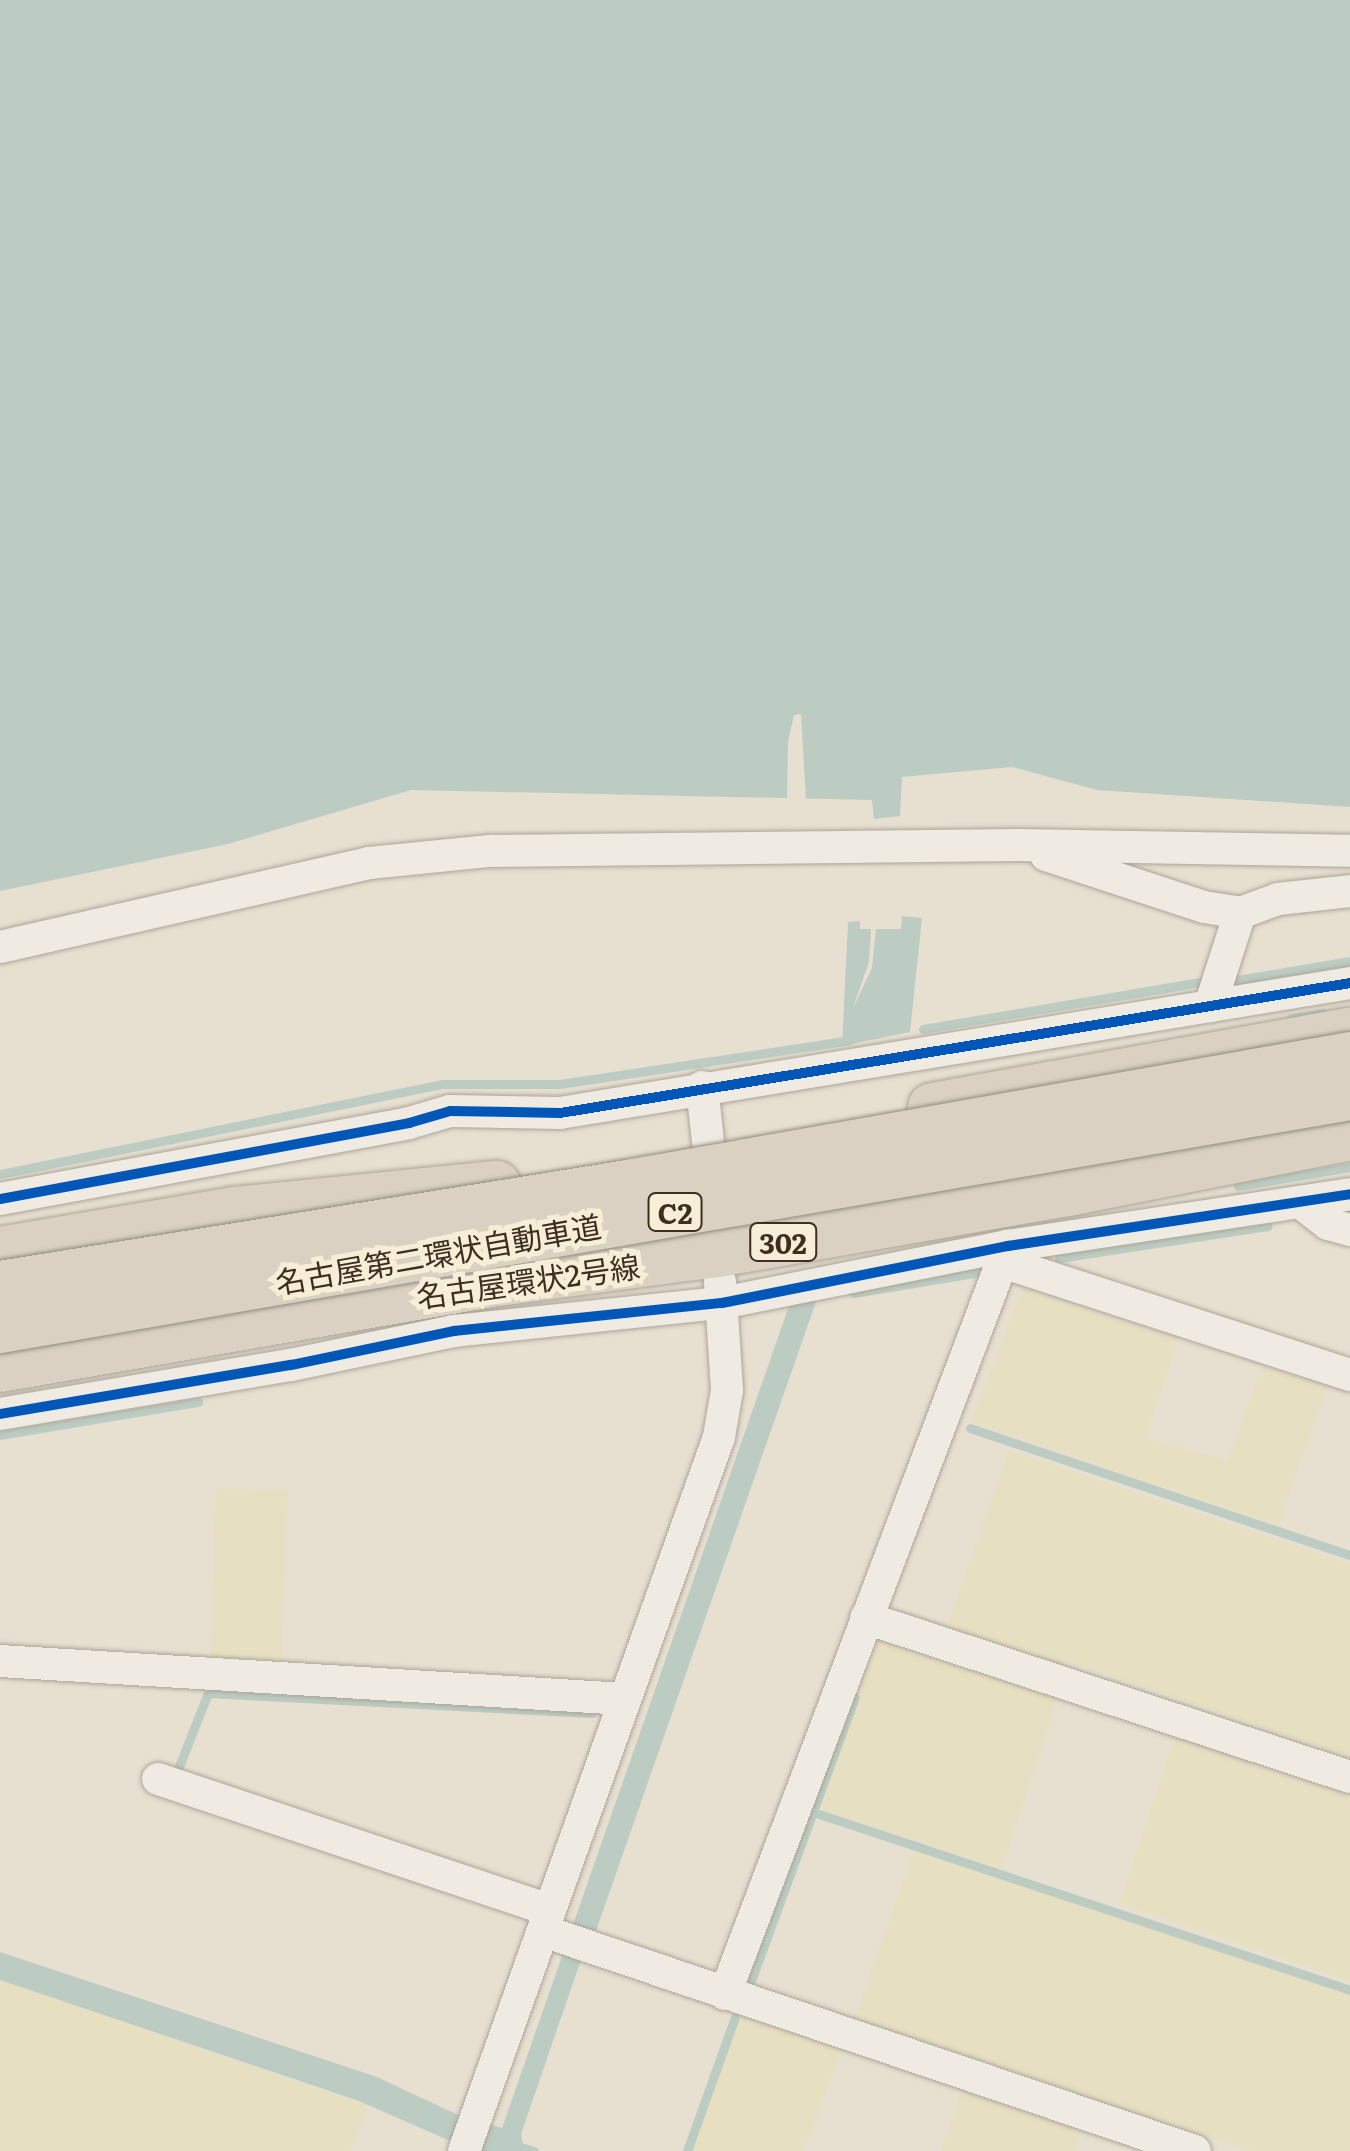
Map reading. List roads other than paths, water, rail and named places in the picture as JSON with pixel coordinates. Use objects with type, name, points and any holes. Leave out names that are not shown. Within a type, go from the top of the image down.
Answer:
[{"type":"highway","points":[[0,1252],[235,1211],[578,1177],[1350,1032]]},
{"type":"highway","name":"名古屋第二環状自動車道","points":[[0,1286],[628,1184],[1350,1056]]},
{"type":"highway","name":"名古屋第二環状自動車道","points":[[0,1328],[1350,1096]]},
{"type":"highway","name":"名古屋環状2号線","points":[[0,1368],[497,1282],[718,1253],[1068,1192],[1350,1136]]},
{"type":"street","points":[[1019,845],[1204,907],[1240,913],[1278,899],[1350,891]]},
{"type":"street","points":[[0,947],[369,864],[490,850],[1019,845],[1350,851]]},
{"type":"street","points":[[1210,1006],[1240,913]]},
{"type":"street","points":[[0,1200],[409,1123],[450,1111],[560,1113],[1350,983]]},
{"type":"street","points":[[921,1110],[961,1046]]},
{"type":"street","points":[[464,2151],[551,1926],[624,1699],[719,1437],[727,1390],[702,1088]]},
{"type":"street","points":[[1068,1192],[1170,1212],[1228,1214]]},
{"type":"street","points":[[0,1414],[291,1365],[454,1331],[722,1303],[1350,1194]]},
{"type":"street","points":[[1300,1203],[1328,1224],[1350,1230]]},
{"type":"street","points":[[1006,1254],[1350,1376]]},
{"type":"street","points":[[725,1994],[1006,1254]]},
{"type":"street","points":[[454,1331],[497,1282]]},
{"type":"street","points":[[866,1618],[1350,1777]]},
{"type":"street","points":[[0,1660],[624,1699]]},
{"type":"street","points":[[158,1779],[551,1926],[595,1949],[1195,2151]]},
{"type":"waterway","points":[[1231,981],[1350,961]]},
{"type":"waterway","points":[[923,1029],[1202,982]]},
{"type":"waterway","points":[[1291,1018],[1323,1013]]},
{"type":"waterway","points":[[0,1174],[443,1084],[560,1084],[850,1040]]},
{"type":"waterway","points":[[1238,1186],[1350,1167]]},
{"type":"waterway","points":[[1059,1258],[1268,1226]]},
{"type":"waterway","points":[[854,1293],[981,1272]]},
{"type":"waterway","points":[[0,1435],[198,1402]]},
{"type":"waterway","points":[[970,1428],[1350,1555]]},
{"type":"waterway","points":[[178,1769],[208,1693],[591,1713]]},
{"type":"waterway","points":[[751,1981],[855,1697]]},
{"type":"waterway","points":[[813,1812],[1350,1990]]},
{"type":"waterway","points":[[687,2151],[735,2017]]},
{"type":"waterway","points":[[515,2145],[534,2151]]}]
